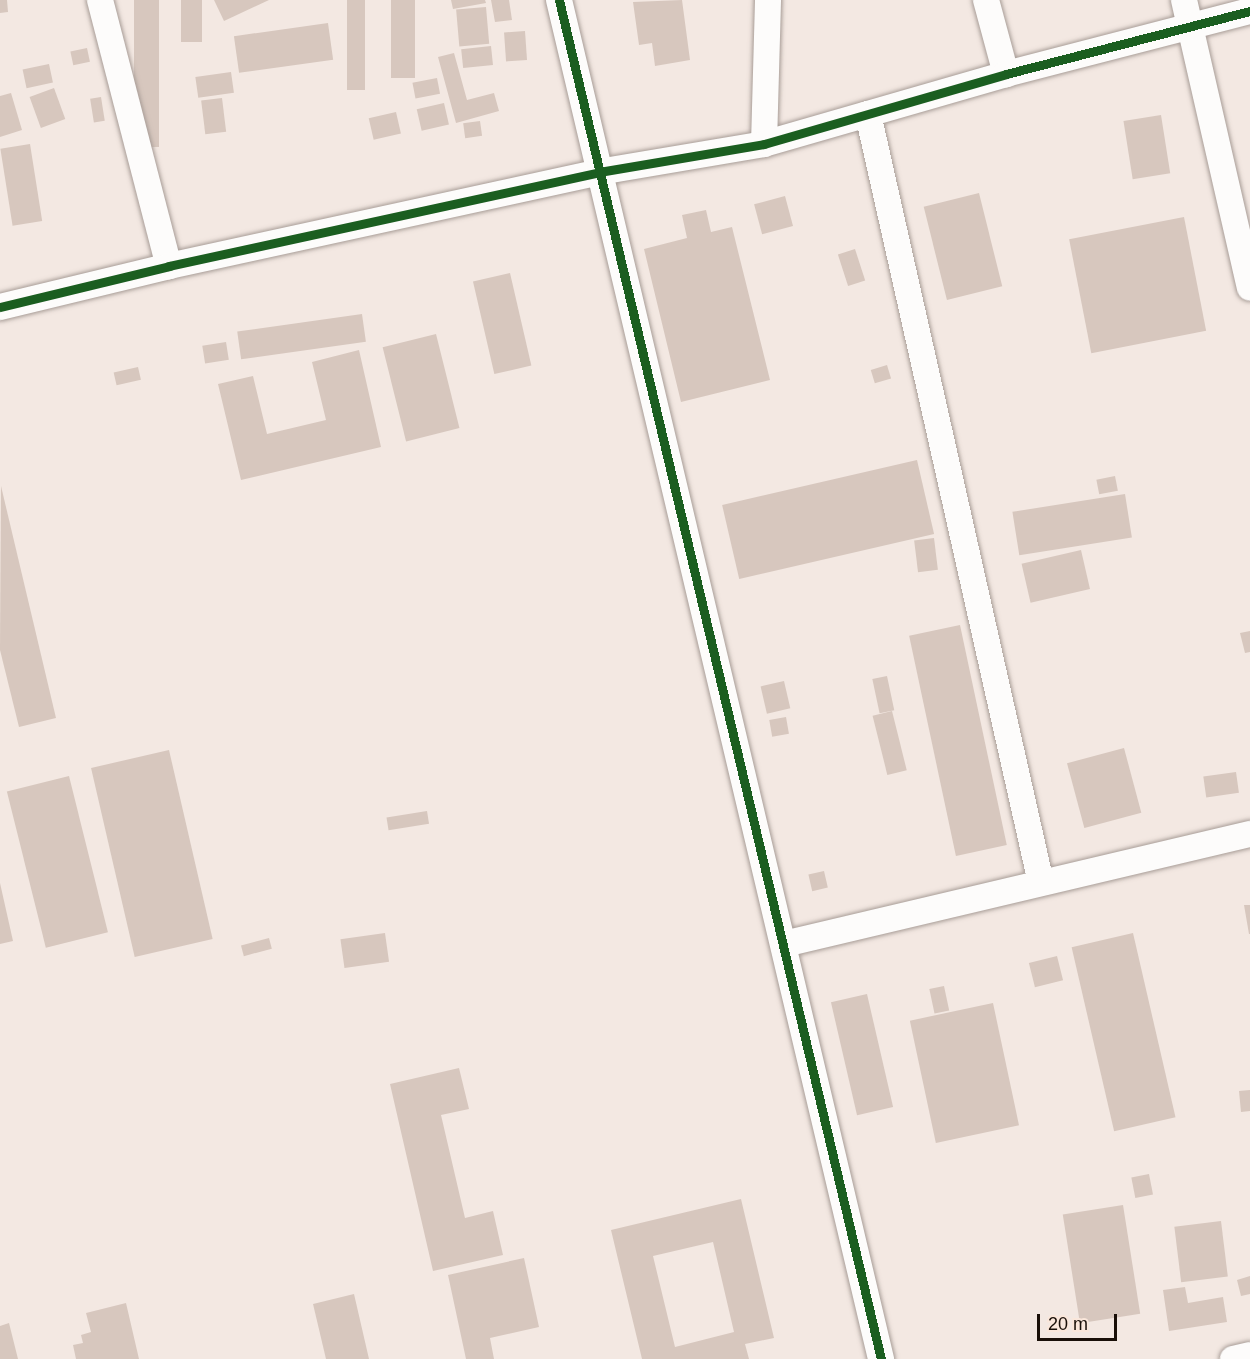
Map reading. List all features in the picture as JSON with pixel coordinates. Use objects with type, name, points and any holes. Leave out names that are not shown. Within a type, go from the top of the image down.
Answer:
[{"type":"street","points":[[100,0],[169,266]]},
{"type":"street","points":[[559,0],[882,1359]]},
{"type":"street","points":[[764,144],[768,0]]},
{"type":"street","points":[[986,0],[1006,74]]},
{"type":"street","points":[[0,307],[169,266],[599,172],[764,144],[1006,74],[1187,12],[1250,11]]},
{"type":"street","points":[[1187,12],[1250,288]]},
{"type":"street","points":[[868,114],[1041,883]]},
{"type":"street","points":[[784,944],[1250,834]]},
{"type":"street","points":[[1233,1359],[1250,1355]]},
{"type":"building","points":[[0,0],[7,0],[8,12],[0,13]]},
{"type":"building","points":[[134,0],[159,0],[159,147],[134,147]]},
{"type":"building","points":[[181,0],[202,0],[202,42],[181,42]]},
{"type":"building","points":[[214,0],[269,0],[224,21]]},
{"type":"building","points":[[347,0],[365,0],[365,90],[347,90]]},
{"type":"building","points":[[391,0],[415,0],[415,78],[391,78]]},
{"type":"building","points":[[451,0],[485,0],[486,3],[453,9]]},
{"type":"building","points":[[491,0],[509,0],[512,20],[495,22]]},
{"type":"building","points":[[682,0],[690,60],[655,66],[652,43],[639,45],[633,2]]},
{"type":"building","points":[[486,7],[489,44],[459,46],[456,10]]},
{"type":"building","points":[[328,23],[333,60],[239,73],[234,36]]},
{"type":"building","points":[[525,31],[527,60],[506,61],[504,32]]},
{"type":"building","points":[[491,46],[493,65],[463,68],[461,49]]},
{"type":"building","points":[[87,48],[90,62],[73,65],[70,52]]},
{"type":"building","points":[[454,53],[467,100],[494,93],[499,111],[456,123],[438,57]]},
{"type":"building","points":[[49,64],[53,83],[27,88],[23,70]]},
{"type":"building","points":[[231,72],[234,93],[198,98],[195,77]]},
{"type":"building","points":[[437,78],[440,94],[416,98],[412,83]]},
{"type":"building","points":[[54,88],[65,119],[41,128],[30,97]]},
{"type":"building","points":[[11,93],[22,130],[0,137],[0,96]]},
{"type":"building","points":[[101,97],[105,121],[94,122],[90,99]]},
{"type":"building","points":[[222,98],[226,132],[205,134],[201,101]]},
{"type":"building","points":[[444,103],[449,124],[422,131],[417,109]]},
{"type":"building","points":[[396,112],[401,133],[374,140],[369,118]]},
{"type":"building","points":[[1161,115],[1170,173],[1133,179],[1123,121]]},
{"type":"building","points":[[480,121],[482,136],[465,138],[463,123]]},
{"type":"building","points":[[30,144],[42,221],[13,226],[0,149]]},
{"type":"building","points":[[979,193],[1002,286],[947,300],[924,207]]},
{"type":"building","points":[[785,196],[793,226],[762,234],[754,204]]},
{"type":"building","points":[[706,210],[711,232],[732,227],[770,380],[681,402],[644,249],[687,238],[682,215]]},
{"type":"building","points":[[1184,217],[1206,331],[1091,353],[1069,239]]},
{"type":"building","points":[[855,249],[865,280],[848,286],[838,255]]},
{"type":"building","points":[[510,273],[531,366],[494,374],[473,282]]},
{"type":"building","points":[[362,314],[366,342],[241,359],[237,332]]},
{"type":"building","points":[[436,334],[459,428],[406,441],[383,347]]},
{"type":"building","points":[[226,342],[229,360],[205,364],[202,346]]},
{"type":"building","points":[[359,350],[381,447],[241,480],[218,384],[253,376],[267,434],[326,420],[312,362]]},
{"type":"building","points":[[887,365],[891,378],[875,383],[871,370]]},
{"type":"building","points":[[138,367],[141,380],[117,385],[114,373]]},
{"type":"building","points":[[917,460],[934,534],[739,579],[722,505]]},
{"type":"building","points":[[1115,476],[1118,491],[1099,494],[1096,480]]},
{"type":"building","points":[[1,486],[56,718],[19,727],[0,650]]},
{"type":"building","points":[[1125,494],[1132,537],[1019,555],[1012,512]]},
{"type":"building","points":[[934,538],[938,570],[918,572],[914,540]]},
{"type":"building","points":[[1081,550],[1090,589],[1031,603],[1022,564]]},
{"type":"building","points":[[960,625],[1007,845],[956,856],[909,636]]},
{"type":"building","points":[[1250,631],[1250,652],[1245,653],[1240,633]]},
{"type":"building","points":[[887,676],[894,710],[880,713],[872,679]]},
{"type":"building","points":[[784,681],[790,708],[767,714],[761,686]]},
{"type":"building","points":[[892,711],[907,770],[887,775],[873,716]]},
{"type":"building","points":[[786,717],[789,734],[772,737],[769,720]]},
{"type":"building","points":[[1124,748],[1141,813],[1084,828],[1067,763]]},
{"type":"building","points":[[169,750],[213,939],[135,957],[91,768]]},
{"type":"building","points":[[1236,772],[1239,793],[1206,797],[1203,777]]},
{"type":"building","points":[[69,776],[108,932],[46,948],[7,791]]},
{"type":"building","points":[[427,811],[429,824],[389,830],[387,817]]},
{"type":"building","points":[[824,871],[828,888],[812,891],[808,875]]},
{"type":"building","points":[[0,883],[13,941],[0,944]]},
{"type":"building","points":[[1244,905],[1250,905],[1250,934],[1249,934]]},
{"type":"building","points":[[385,933],[389,962],[344,968],[340,939]]},
{"type":"building","points":[[1133,933],[1176,1117],[1114,1131],[1072,947]]},
{"type":"building","points":[[269,938],[272,949],[244,956],[241,946]]},
{"type":"building","points":[[1057,956],[1063,980],[1035,987],[1029,963]]},
{"type":"building","points":[[944,986],[949,1010],[935,1014],[929,989]]},
{"type":"building","points":[[867,994],[893,1107],[857,1115],[831,1002]]},
{"type":"building","points":[[993,1003],[1019,1125],[936,1143],[910,1021]]},
{"type":"building","points":[[459,1068],[469,1109],[441,1115],[465,1218],[493,1211],[503,1255],[433,1271],[390,1084]]},
{"type":"building","points":[[1250,1090],[1250,1111],[1241,1112],[1239,1091]]},
{"type":"building","points":[[1149,1174],[1153,1195],[1135,1198],[1131,1177]]},
{"type":"building","points":[[741,1199],[774,1338],[745,1344],[749,1359],[642,1359],[611,1230]],"holes":[[[713,1242],[734,1332],[675,1347],[653,1256]]]},
{"type":"building","points":[[1123,1205],[1140,1314],[1080,1323],[1063,1215]]},
{"type":"building","points":[[1221,1221],[1228,1277],[1181,1282],[1174,1227]]},
{"type":"building","points":[[524,1258],[539,1327],[490,1338],[494,1359],[466,1359],[448,1275]]},
{"type":"building","points":[[1250,1276],[1250,1294],[1241,1296],[1237,1280]]},
{"type":"building","points":[[1185,1287],[1188,1303],[1223,1297],[1227,1322],[1169,1331],[1163,1290]]},
{"type":"building","points":[[354,1294],[369,1359],[326,1359],[313,1304]]},
{"type":"building","points":[[126,1303],[139,1359],[76,1359],[73,1345],[83,1343],[81,1335],[91,1332],[86,1313]]},
{"type":"building","points":[[9,1323],[18,1359],[0,1359],[0,1326]]},
{"type":"cycle path","points":[[559,0],[881,1359]]},
{"type":"cycle path","points":[[0,307],[169,266],[599,172],[764,144],[1006,74],[1250,11]]}]
